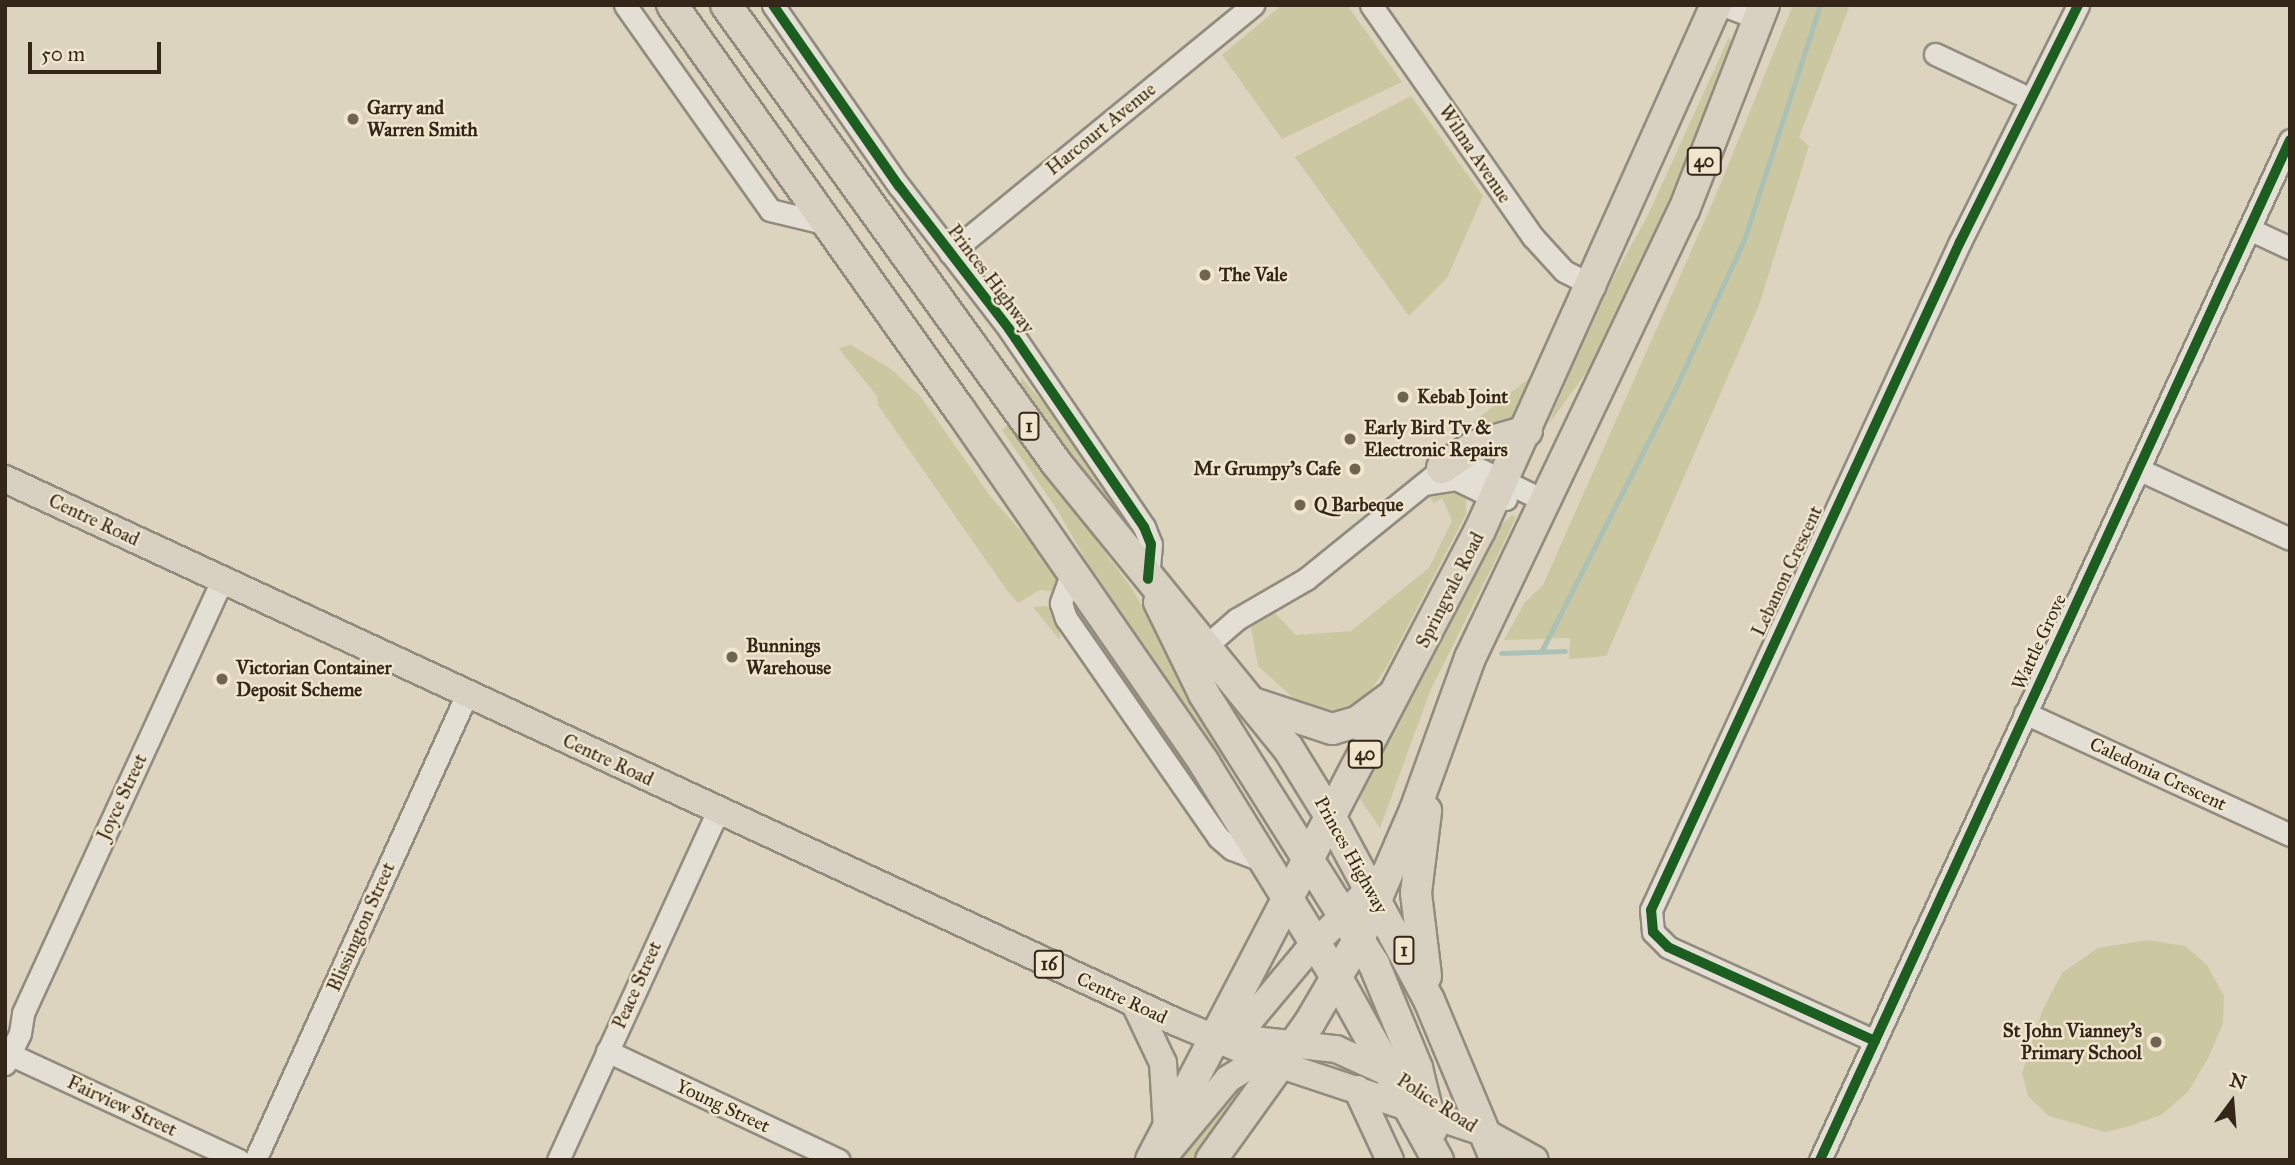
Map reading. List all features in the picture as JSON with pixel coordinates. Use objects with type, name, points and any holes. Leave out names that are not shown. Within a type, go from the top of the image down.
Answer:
[{"type":"highway","name":"1","points":[[672,5],[1072,572],[1268,863],[1390,1073],[1423,1108]]},
{"type":"highway","name":"Princes Highway","points":[[726,5],[1056,464],[1150,582],[1256,704],[1379,886],[1490,1147]]},
{"type":"highway","name":"Springvale Road","points":[[1151,1160],[1212,1037],[1399,690],[1499,489],[1594,286],[1716,5]]},
{"type":"highway","name":"40","points":[[1211,1160],[1278,1055],[1337,978],[1352,925],[1379,886],[1432,765],[1470,658],[1543,500],[1684,210],[1762,12]]},
{"type":"highway","points":[[878,294],[915,269]]},
{"type":"highway","points":[[1432,477],[1475,446],[1527,431]]},
{"type":"highway","name":"Princes Highway","points":[[1150,582],[1194,678],[1310,858],[1374,964],[1423,1108]]},
{"type":"highway","points":[[1256,704],[1314,726],[1337,728],[1362,719],[1399,690]]},
{"type":"highway","points":[[1429,1000],[1416,893],[1432,765]]},
{"type":"highway","points":[[1423,1108],[1436,1153]]},
{"type":"main road","name":"Centre Road","points":[[5,479],[1135,1004],[1212,1037],[1278,1055],[1357,1089],[1423,1108]]},
{"type":"main road","points":[[1212,1037],[1250,1020],[1316,943],[1352,925]]},
{"type":"main road","points":[[1135,1004],[1163,1063],[1167,1129]]},
{"type":"main road","name":"Centre Road","points":[[1212,1037],[1278,1055],[1349,1053],[1390,1073]]},
{"type":"main road","points":[[1161,1160],[1228,1079],[1278,1055]]},
{"type":"main road","points":[[1357,1089],[1390,1160]]},
{"type":"main road","name":"Police Road","points":[[1423,1108],[1490,1147],[1535,1160]]},
{"type":"street","points":[[625,5],[770,210],[828,224]]},
{"type":"street","name":"Princes Highway","points":[[773,5],[950,253],[1009,329],[1144,527],[1151,544],[1150,582]]},
{"type":"street","name":"Harcourt Avenue","points":[[950,253],[1253,5]]},
{"type":"street","name":"Wilma Avenue","points":[[1371,5],[1533,237],[1564,271],[1594,286]]},
{"type":"street","points":[[1723,5],[1762,12]]},
{"type":"street","name":"Lebanon Crescent","points":[[1875,1041],[1668,947],[1653,932],[1650,916],[1960,242],[2078,5]]},
{"type":"street","points":[[1935,54],[2031,99]]},
{"type":"street","name":"Wattle Grove","points":[[1820,1160],[2290,140]]},
{"type":"street","points":[[2249,229],[2290,248]]},
{"type":"street","points":[[1207,645],[1239,618],[1306,579],[1432,477],[1466,464],[1499,489],[1543,500]]},
{"type":"street","points":[[2138,469],[2290,539]]},
{"type":"street","name":"Joyce Street","points":[[7,1051],[222,580]]},
{"type":"street","name":"Blissington Street","points":[[255,1160],[467,694]]},
{"type":"street","name":"Caledonia Crescent","points":[[2025,713],[2290,835]]},
{"type":"street","name":"Peace Street","points":[[558,1160],[718,811]]},
{"type":"street","name":"Fairview Street","points":[[7,1051],[239,1160]]},
{"type":"street","name":"Young Street","points":[[607,1051],[839,1160]]},
{"type":"shaded area","points":[[1282,5],[1347,5],[1402,82],[1282,139],[1222,55]]},
{"type":"shaded area","points":[[1793,5],[1850,5],[1799,137],[1809,146],[1759,305],[1606,656],[1569,659],[1570,638],[1504,640],[1525,602],[1543,585],[1716,195]]},
{"type":"shaded area","points":[[1729,37],[1734,43],[1728,68],[1651,251],[1589,369],[1548,425],[1596,309],[1648,215]]},
{"type":"shaded area","points":[[1411,96],[1483,196],[1447,278],[1409,316],[1295,157]]},
{"type":"shaded area","points":[[851,345],[891,369],[921,397],[990,496],[1051,565],[1056,573],[1056,592],[1040,590],[1018,603],[1008,592],[878,405],[877,396],[839,348]]},
{"type":"shaded area","points":[[1541,369],[1515,421],[1481,433],[1474,427],[1472,423]]},
{"type":"shaded area","points":[[1021,377],[1052,413],[1143,542],[1086,478],[1034,408],[1021,387]]},
{"type":"shaded area","points":[[1009,424],[1131,587],[1228,755],[1225,763],[1092,571],[1058,511],[1002,430]]},
{"type":"shaded area","points":[[1444,484],[1466,495],[1466,514],[1386,668],[1364,700],[1338,719],[1301,705],[1258,666],[1251,627],[1275,613],[1296,635],[1351,631],[1429,568],[1452,521],[1442,498],[1434,503],[1427,495]]},
{"type":"shaded area","points":[[1512,515],[1516,517],[1431,689],[1380,828],[1360,799],[1365,786],[1495,531]]},
{"type":"shaded area","points":[[1047,606],[1060,623],[1060,640],[1033,607]]},
{"type":"shaded area","points":[[1083,614],[1167,741],[1162,743],[1075,619]]},
{"type":"shaded area","points":[[2148,940],[2185,946],[2207,965],[2224,996],[2223,1024],[2208,1058],[2188,1092],[2161,1115],[2105,1132],[2049,1116],[2028,1096],[2022,1073],[2043,1009],[2062,973],[2098,948]]},
{"type":"shaded area","points":[[1233,1088],[1239,1091],[1235,1100],[1193,1160],[1176,1160]]},
{"type":"waterway","points":[[1541,652],[1676,387],[1744,240],[1820,5]]},
{"type":"waterway","points":[[1501,653],[1565,651]]},
{"type":"cycle path","points":[[773,5],[899,186],[1009,329],[1144,527],[1151,544],[1148,579]]},
{"type":"cycle path","points":[[1875,1041],[1668,947],[1653,932],[1651,910],[1960,242],[2078,5]]},
{"type":"cycle path","points":[[1820,1160],[2290,140]]},
{"type":"place","name":"Garry and Warren Smith","points":[[353,119]]},
{"type":"place","name":"The Vale","points":[[1205,275]]},
{"type":"place","name":"Kebab Joint","points":[[1403,397]]},
{"type":"place","name":"Early Bird Tv & Electronic Repairs","points":[[1350,439]]},
{"type":"place","name":"Mr Grumpy’s Cafe","points":[[1355,469]]},
{"type":"place","name":"Q Barbeque","points":[[1300,505]]},
{"type":"place","name":"Bunnings Warehouse","points":[[732,657]]},
{"type":"place","name":"Victorian Container Deposit Scheme","points":[[222,679]]},
{"type":"place","name":"St John Vianney's Primary School","points":[[2156,1042]]}]
